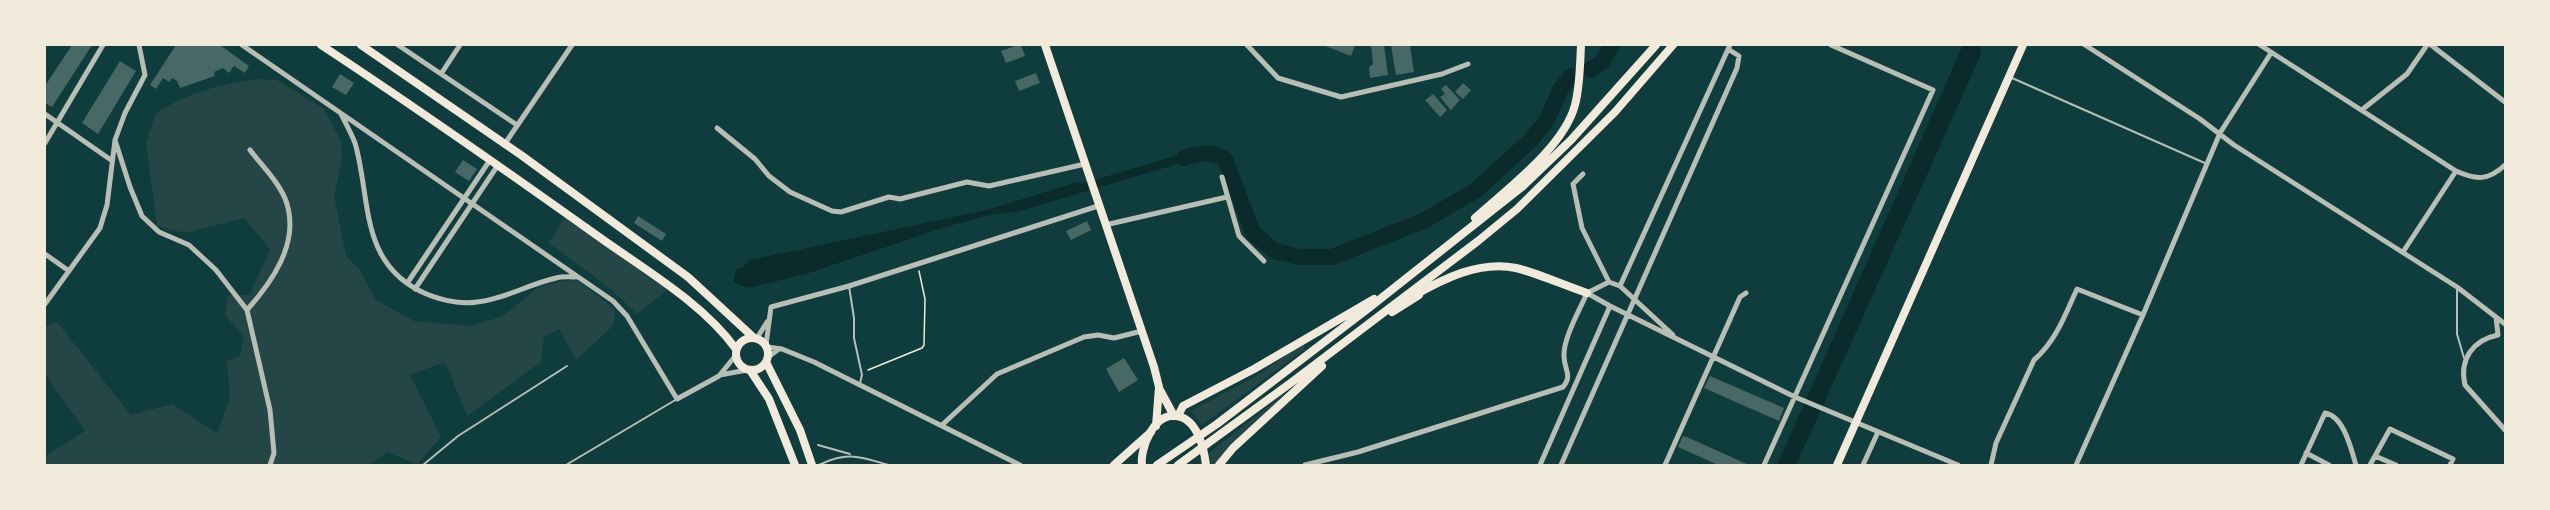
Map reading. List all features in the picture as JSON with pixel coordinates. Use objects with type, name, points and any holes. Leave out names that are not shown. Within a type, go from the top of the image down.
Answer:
[{"type":"main road","points":[[321,45],[498,165],[668,286],[717,326],[736,352],[739,364],[748,370],[769,399],[795,465]]},
{"type":"main road","points":[[361,45],[688,276],[766,346],[767,359],[800,430],[812,465]]},
{"type":"main road","points":[[1045,45],[1159,387],[1176,416],[1191,425],[1200,439],[1206,465]]},
{"type":"main road","points":[[1462,234],[1468,225],[1543,154],[1561,133],[1575,105],[1581,45]]},
{"type":"main road","points":[[1157,465],[1217,424],[1523,186],[1572,140],[1656,45]]},
{"type":"main road","points":[[1219,465],[1233,448],[1374,320],[1478,241],[1545,183],[1615,112],[1673,45]]},
{"type":"main road","points":[[1837,465],[2023,45]]},
{"type":"main road","points":[[1386,310],[1434,285],[1470,271],[1501,267],[1515,268],[1587,292]]},
{"type":"main road","points":[[1327,361],[1434,285]]},
{"type":"main road","points":[[1114,465],[1165,419],[1176,416],[1184,406],[1236,379],[1393,288]]},
{"type":"main road","points":[[1178,465],[1374,320]]},
{"type":"main road","points":[[736,352],[743,340],[755,338]]},
{"type":"main road","points":[[748,370],[760,368],[767,359]]},
{"type":"main road","points":[[1142,465],[1143,449],[1154,429],[1159,387]]},
{"type":"street","points":[[45,143],[103,45]]},
{"type":"street","points":[[45,304],[100,228],[107,205],[115,140],[125,113],[145,75],[140,45]]},
{"type":"street","points":[[242,45],[614,301],[627,316],[677,399],[719,375],[748,370]]},
{"type":"street","points":[[398,45],[517,125]]},
{"type":"street","points":[[441,74],[460,45]]},
{"type":"street","points":[[504,145],[572,45]]},
{"type":"street","points":[[1247,45],[1278,78],[1341,97],[1442,74],[1468,64]]},
{"type":"street","points":[[1764,465],[1798,399],[1933,90],[1831,45]]},
{"type":"street","points":[[2085,45],[2220,133],[2234,145],[2457,287],[2505,324]]},
{"type":"street","points":[[2260,45],[2363,109],[2456,171],[2483,179],[2495,174],[2505,165]]},
{"type":"street","points":[[2363,109],[2407,74],[2427,45]]},
{"type":"street","points":[[2431,45],[2505,102]]},
{"type":"street","points":[[1561,465],[1737,68],[1739,56],[1729,47],[1620,285]]},
{"type":"street","points":[[2076,465],[2220,133],[2271,53]]},
{"type":"street","points":[[340,113],[355,144],[371,230],[383,261],[415,289],[439,298],[476,303],[515,293],[556,278],[580,277]]},
{"type":"street","points":[[45,114],[111,160]]},
{"type":"street","points":[[717,128],[790,192],[832,211],[841,212],[889,197],[900,199],[967,182],[989,186],[1086,164]]},
{"type":"street","points":[[115,140],[142,216],[159,232],[189,245],[216,270],[247,310],[270,410],[274,453],[270,465]]},
{"type":"street","points":[[247,310],[264,290],[284,256],[289,222],[287,205],[280,189],[250,150]]},
{"type":"street","points":[[408,282],[490,160]]},
{"type":"street","points":[[415,289],[498,165]]},
{"type":"street","points":[[2403,252],[2456,171]]},
{"type":"street","points":[[1583,174],[1573,184],[1582,228],[1609,282]]},
{"type":"street","points":[[1222,177],[1239,236],[1264,261]]},
{"type":"street","points":[[1105,225],[1227,197]]},
{"type":"street","points":[[1020,465],[814,362],[766,346],[771,308],[849,286],[1098,206]]},
{"type":"street","points":[[45,254],[69,271]]},
{"type":"street","points":[[1305,465],[1369,449],[1563,387],[1569,381],[1564,357],[1565,346],[1587,292],[1609,282],[1620,285],[1677,338]]},
{"type":"street","points":[[1991,465],[1995,443],[2034,360],[2045,350],[2056,334],[2077,289],[2143,315]]},
{"type":"street","points":[[1587,292],[1610,306],[1798,399],[1958,465]]},
{"type":"street","points":[[1665,465],[1740,297],[1746,293]]},
{"type":"street","points":[[1540,465],[1610,306]]},
{"type":"street","points":[[2496,316],[2498,336]]},
{"type":"street","points":[[755,338],[768,321]]},
{"type":"street","points":[[942,425],[998,374],[1084,338],[1098,335],[1114,338],[1142,331]]},
{"type":"street","points":[[2505,338],[2498,336],[2478,343],[2469,350],[2462,375],[2465,385],[2505,430]]},
{"type":"street","points":[[767,359],[779,349]]},
{"type":"street","points":[[719,375],[736,352]]},
{"type":"street","points":[[2301,465],[2322,416],[2329,414],[2341,427],[2356,465]]},
{"type":"street","points":[[2370,465],[2390,429],[2453,459],[2450,465]]},
{"type":"street","points":[[1863,465],[1878,432]]},
{"type":"street","points":[[2306,453],[2329,465]]},
{"type":"street","points":[[2375,456],[2396,465]]},
{"type":"lane","points":[[2009,77],[2208,164]]},
{"type":"lane","points":[[849,286],[854,318],[854,338],[862,380],[859,385]]},
{"type":"lane","points":[[2457,287],[2457,334],[2465,360]]},
{"type":"lane","points":[[423,465],[458,436],[567,366]]},
{"type":"lane","points":[[566,465],[677,399]]},
{"type":"lane","points":[[818,445],[889,465]]},
{"type":"lane","points":[[819,465],[838,456],[853,455]]},
{"type":"path","points":[[861,373],[922,348],[924,345],[925,299],[917,264]]},
{"type":"shaded area","points":[[1963,45],[1981,45],[1980,57],[1796,465],[1777,465]]},
{"type":"shaded area","points":[[257,79],[277,80],[324,109],[341,141],[342,160],[334,196],[346,256],[359,269],[376,300],[414,321],[471,326],[501,317],[539,287],[562,281],[578,280],[615,310],[614,325],[576,360],[559,329],[544,337],[541,362],[467,416],[445,362],[410,375],[441,437],[417,464],[387,452],[369,465],[47,465],[45,456],[85,431],[45,374],[45,327],[57,322],[131,415],[172,404],[217,433],[230,398],[227,361],[240,356],[244,337],[225,315],[228,295],[250,295],[270,249],[244,218],[185,233],[157,226],[146,143],[156,113],[205,90]]},
{"type":"shaded area","points":[[1195,150],[1204,152],[1198,158],[1016,212],[994,214],[945,227],[806,274],[748,288],[733,282],[736,269],[743,267],[750,260],[987,210]]},
{"type":"shaded area","points":[[567,214],[667,290],[637,314],[611,289],[549,243]]},
{"type":"shaded area","points":[[1304,343],[1304,350],[1202,425],[1191,411],[1255,377]]},
{"type":"shaded area","points":[[1285,393],[1216,465],[1211,465],[1209,453]]},
{"type":"building","points":[[72,45],[92,45],[52,107],[45,103],[45,86]]},
{"type":"building","points":[[176,45],[220,45],[249,66],[245,73],[234,66],[229,73],[223,68],[214,72],[215,76],[180,88],[177,81],[172,78],[169,82],[163,78],[156,89],[150,85]]},
{"type":"building","points":[[1021,45],[1025,56],[1006,63],[1001,51]]},
{"type":"building","points":[[1323,45],[1355,45],[1351,56]]},
{"type":"building","points":[[1371,45],[1384,45],[1388,75],[1370,78],[1369,67],[1373,64]]},
{"type":"building","points":[[1391,45],[1410,45],[1414,72],[1396,75]]},
{"type":"building","points":[[120,61],[136,71],[98,134],[82,123]]},
{"type":"building","points":[[1036,73],[1040,83],[1019,91],[1015,81]]},
{"type":"building","points":[[340,74],[354,83],[346,95],[332,87]]},
{"type":"building","points":[[1463,83],[1471,90],[1463,99],[1455,92]]},
{"type":"building","points":[[1446,85],[1460,100],[1451,110],[1440,97],[1445,94],[1441,89]]},
{"type":"building","points":[[1433,94],[1447,110],[1440,117],[1425,100]]},
{"type":"building","points":[[463,160],[477,169],[469,181],[455,172]]},
{"type":"building","points":[[638,216],[666,234],[662,241],[634,223]]},
{"type":"building","points":[[1087,221],[1091,230],[1071,240],[1066,231]]},
{"type":"building","points":[[1124,358],[1138,380],[1119,392],[1106,369]]},
{"type":"building","points":[[1710,376],[1784,408],[1779,421],[1704,388]]},
{"type":"building","points":[[1683,436],[1749,465],[1718,465],[1678,447]]},
{"type":"waterway","points":[[1590,70],[1602,62],[1612,45]]},
{"type":"waterway","points":[[1184,158],[1205,153],[1215,154],[1225,159],[1253,233],[1275,251],[1299,257],[1332,257],[1425,220],[1475,191],[1531,140],[1547,120],[1560,90],[1571,76]]}]
